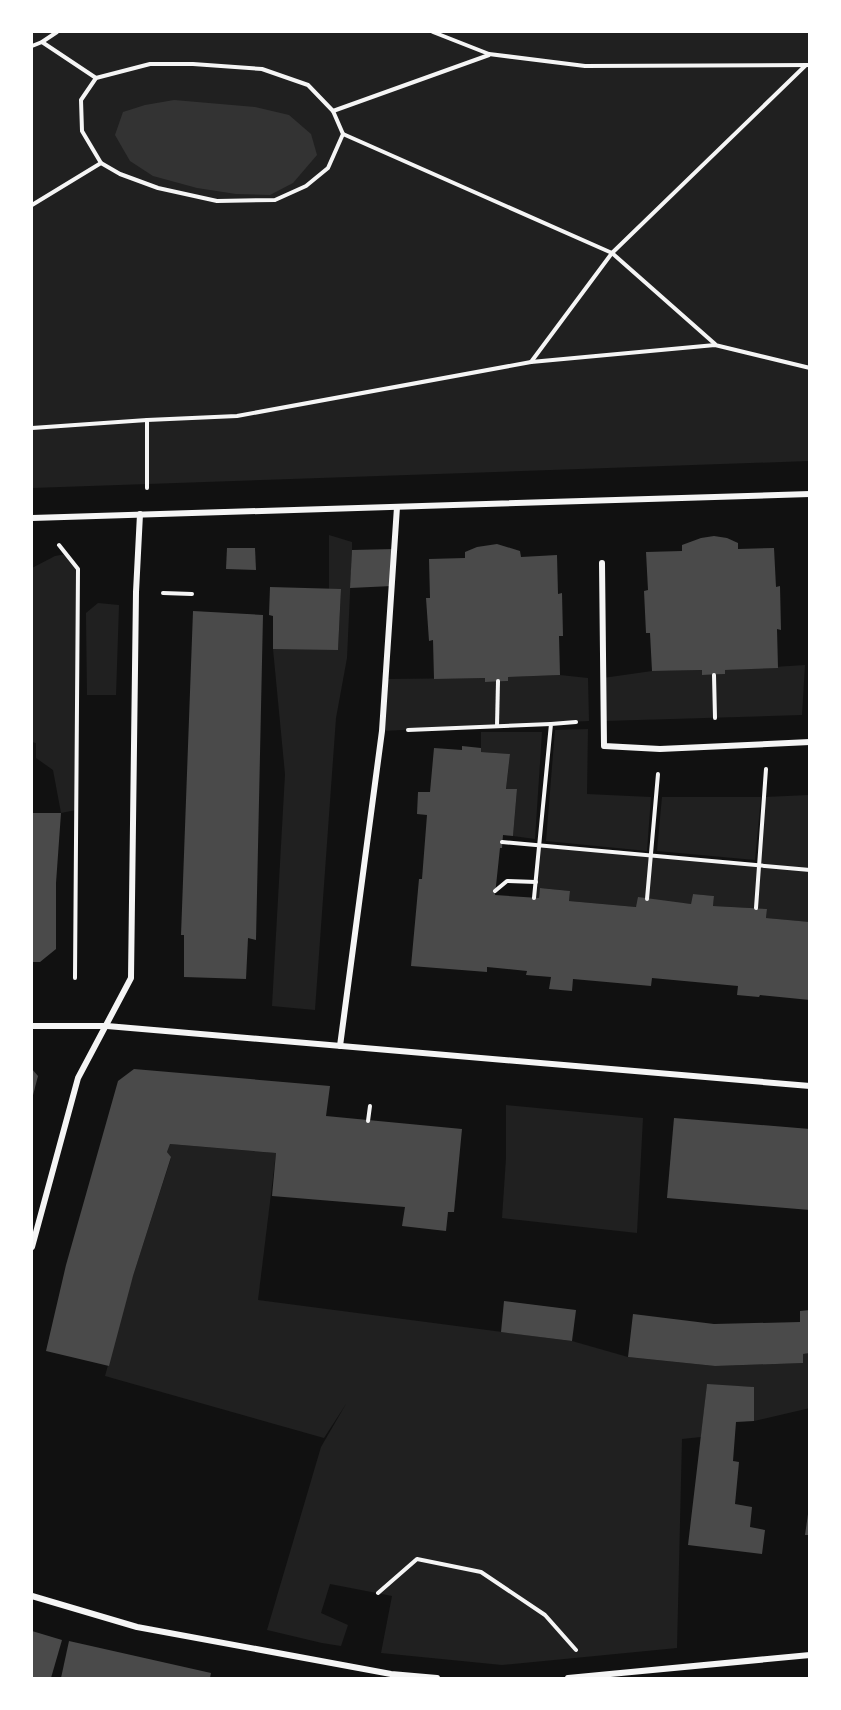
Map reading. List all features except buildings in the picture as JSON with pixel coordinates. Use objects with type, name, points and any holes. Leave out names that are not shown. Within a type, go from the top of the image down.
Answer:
[{"type":"street","points":[[32,518],[810,494]]},
{"type":"street","points":[[340,1046],[382,731],[397,507]]},
{"type":"street","points":[[32,1247],[78,1078],[131,978],[136,592],[140,514]]},
{"type":"street","points":[[602,563],[603,746],[660,749],[810,742]]},
{"type":"street","points":[[32,1026],[107,1026],[810,1086]]},
{"type":"street","points":[[32,1596],[137,1627],[399,1675],[437,1678]]},
{"type":"street","points":[[568,1678],[810,1655]]},
{"type":"path","points":[[32,46],[57,32]]},
{"type":"path","points":[[433,32],[489,54],[585,66],[808,65]]},
{"type":"path","points":[[42,42],[96,78]]},
{"type":"path","points":[[333,111],[489,54]]},
{"type":"path","points":[[344,134],[328,168],[306,186],[275,200],[217,201],[158,188],[120,174],[101,163],[82,131],[81,100],[96,78],[150,64],[193,64],[262,69],[308,85],[333,111],[344,134],[612,253],[715,345]]},
{"type":"path","points":[[531,362],[612,253],[808,65]]},
{"type":"path","points":[[32,205],[101,163]]},
{"type":"path","points":[[32,428],[237,416],[531,362],[715,345],[810,368]]},
{"type":"path","points":[[147,420],[147,493]]},
{"type":"path","points":[[59,544],[78,569],[75,978]]},
{"type":"path","points":[[158,592],[192,594]]},
{"type":"path","points":[[714,675],[715,718]]},
{"type":"path","points":[[497,726],[498,681]]},
{"type":"path","points":[[382,731],[551,724]]},
{"type":"path","points":[[756,908],[765,790]]},
{"type":"path","points":[[647,899],[656,791]]},
{"type":"path","points":[[502,842],[810,870]]},
{"type":"path","points":[[495,891],[507,881],[536,882]]},
{"type":"path","points":[[368,1120],[370,1106]]},
{"type":"path","points":[[378,1593],[417,1559],[482,1572],[545,1615],[582,1657],[593,1676]]},
{"type":"shaded area","points":[[32,32],[809,32],[809,461],[32,488]]},
{"type":"shaded area","points":[[174,100],[255,107],[289,115],[311,134],[317,155],[293,183],[270,195],[236,194],[197,188],[153,176],[130,161],[115,135],[123,112]]},
{"type":"shaded area","points":[[329,535],[352,542],[352,550],[347,658],[336,718],[315,1010],[272,1006],[285,774],[273,649],[338,649],[341,590],[329,589]]},
{"type":"shaded area","points":[[66,554],[78,569],[76,810],[61,813],[53,770],[36,758],[36,743],[32,742],[32,568],[55,556]]},
{"type":"shaded area","points":[[98,603],[119,605],[116,695],[87,695],[86,613]]},
{"type":"shaded area","points":[[805,665],[802,715],[604,721],[603,678],[652,671],[702,670],[703,675],[724,674],[725,670]]},
{"type":"shaded area","points":[[560,675],[588,678],[589,721],[382,731],[386,679],[485,678],[486,682],[508,681],[508,677]]},
{"type":"shaded area","points":[[588,729],[587,794],[651,797],[647,851],[546,841],[555,730]]},
{"type":"shaded area","points":[[481,732],[542,732],[535,839],[513,836],[517,789],[506,789],[510,754],[481,752]]},
{"type":"shaded area","points":[[809,795],[809,922],[766,918],[767,909],[713,906],[714,896],[693,894],[691,904],[660,902],[636,907],[569,901],[570,891],[541,888],[539,898],[534,898],[539,846],[759,866],[765,797]]},
{"type":"shaded area","points":[[662,797],[761,797],[755,860],[657,851]]},
{"type":"shaded area","points":[[506,1105],[643,1118],[637,1233],[502,1218],[506,1158]]},
{"type":"shaded area","points":[[170,1144],[276,1153],[258,1300],[572,1341],[628,1357],[715,1366],[802,1363],[803,1354],[809,1353],[810,1408],[754,1421],[754,1387],[707,1385],[701,1437],[682,1439],[677,1648],[502,1665],[381,1653],[392,1596],[330,1584],[321,1613],[348,1625],[341,1646],[267,1630],[321,1447],[346,1404],[324,1438],[105,1376],[130,1285],[171,1158],[167,1152]]}]
